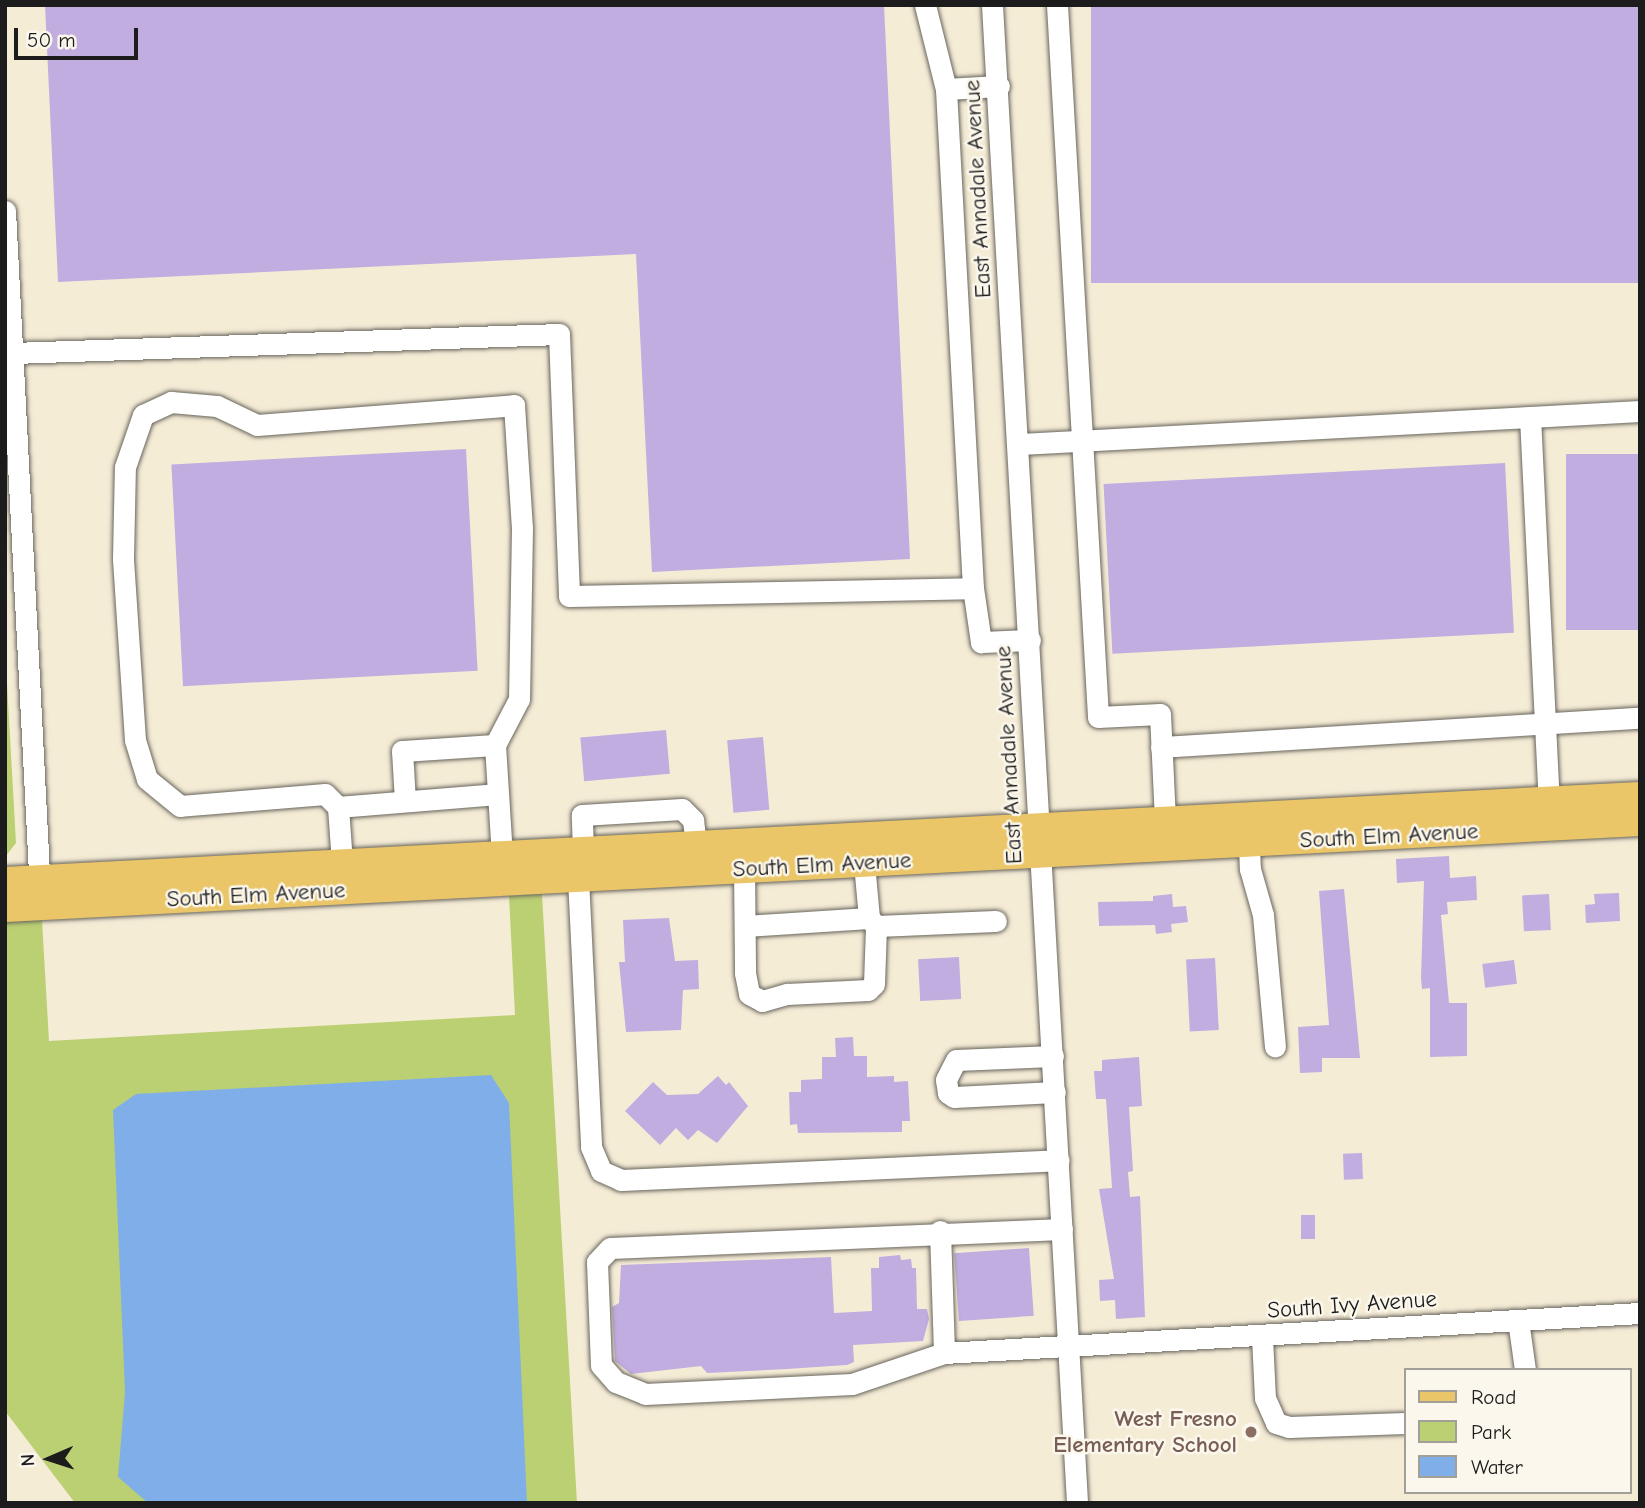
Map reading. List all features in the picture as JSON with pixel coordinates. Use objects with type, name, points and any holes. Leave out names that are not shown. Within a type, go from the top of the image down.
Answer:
[{"type":"main road","name":"South Elm Avenue","points":[[5,881],[40,892],[581,864],[744,869],[864,863],[1040,840],[1165,820],[1640,796]]},
{"type":"main road","name":"South Elm Avenue","points":[[5,908],[40,892],[342,863],[502,855],[581,864],[696,845],[1040,840],[1249,844],[1640,822]]},
{"type":"street","points":[[925,5],[946,89],[973,588],[981,642],[1030,640]]},
{"type":"street","name":"East Annadale Avenue","points":[[992,5],[1020,444],[1077,1503]]},
{"type":"street","points":[[1057,5],[1098,717],[1160,714],[1165,820]]},
{"type":"street","points":[[946,89],[999,86]]},
{"type":"street","points":[[5,211],[40,892]]},
{"type":"street","points":[[13,354],[559,334],[569,596],[973,588]]},
{"type":"street","points":[[342,863],[338,807],[325,794],[180,806],[147,779],[135,740],[123,559],[125,467],[142,415],[171,402],[216,406],[257,425],[514,405],[522,528],[519,699],[495,745],[502,855]]},
{"type":"street","points":[[1020,444],[1640,411]]},
{"type":"street","points":[[1530,417],[1549,800]]},
{"type":"street","points":[[1161,747],[1640,718]]},
{"type":"street","points":[[405,801],[402,751],[495,745]]},
{"type":"street","points":[[338,807],[498,794]]},
{"type":"street","points":[[1249,844],[1250,869],[1263,915],[1275,1046]]},
{"type":"street","points":[[744,869],[749,994],[762,1001],[787,994],[868,990],[878,969],[864,863]]},
{"type":"street","points":[[581,864],[591,1147],[601,1171],[621,1180],[1059,1160]]},
{"type":"street","points":[[745,926],[996,921]]},
{"type":"street","points":[[1053,1056],[956,1060],[946,1080],[948,1093],[954,1097],[1055,1092]]},
{"type":"street","name":"South Ivy Avenue","points":[[1062,1229],[940,1231],[610,1248],[597,1262],[601,1365],[607,1376],[645,1394],[862,1382],[944,1353],[1068,1348],[1640,1313]]},
{"type":"street","points":[[940,1231],[944,1353]]},
{"type":"street","points":[[1518,1320],[1525,1368]]},
{"type":"street","points":[[1262,1336],[1265,1398],[1276,1423],[1289,1427],[1404,1423]]},
{"type":"green space","points":[[5,648],[16,843],[5,857]]},
{"type":"green space","points":[[542,894],[577,1503],[75,1503],[5,1411],[5,922],[42,920],[49,1041],[515,1015],[509,896]]},
{"type":"water","points":[[491,1075],[509,1103],[527,1503],[148,1503],[118,1477],[125,1392],[113,1110],[136,1094]]},
{"type":"building","points":[[45,5],[884,5],[910,559],[652,572],[636,254],[58,282]]},
{"type":"building","points":[[1091,5],[1640,5],[1640,283],[1091,283]]},
{"type":"building","points":[[466,449],[478,671],[183,686],[171,464]]},
{"type":"building","points":[[1566,454],[1640,454],[1640,630],[1566,630]]},
{"type":"building","points":[[1505,463],[1514,633],[1112,654],[1104,484]]},
{"type":"building","points":[[666,730],[670,774],[584,781],[580,737]]},
{"type":"building","points":[[763,737],[769,810],[733,813],[727,740]]},
{"type":"building","points":[[1449,856],[1450,878],[1476,876],[1477,900],[1447,902],[1448,914],[1441,915],[1449,1003],[1467,1003],[1467,1056],[1430,1057],[1430,988],[1422,989],[1421,978],[1424,881],[1397,883],[1396,859]]},
{"type":"building","points":[[1344,889],[1360,1058],[1322,1058],[1322,1072],[1300,1073],[1298,1027],[1329,1025],[1319,891]]},
{"type":"building","points":[[1619,893],[1620,921],[1586,923],[1585,905],[1595,904],[1594,894]]},
{"type":"building","points":[[1172,894],[1173,907],[1186,906],[1188,922],[1171,924],[1172,932],[1156,934],[1155,925],[1099,926],[1098,902],[1153,901],[1153,896]]},
{"type":"building","points":[[1549,894],[1551,930],[1524,931],[1522,895]]},
{"type":"building","points":[[669,918],[675,961],[698,960],[699,989],[683,990],[681,1030],[626,1032],[619,962],[625,962],[623,920]]},
{"type":"building","points":[[959,957],[961,999],[920,1001],[918,959]]},
{"type":"building","points":[[1215,958],[1219,1030],[1190,1031],[1186,960]]},
{"type":"building","points":[[1514,960],[1517,984],[1485,988],[1482,964]]},
{"type":"building","points":[[853,1037],[854,1056],[867,1056],[867,1077],[894,1076],[894,1082],[908,1081],[910,1121],[902,1121],[902,1132],[798,1133],[797,1124],[790,1125],[789,1092],[801,1092],[801,1080],[822,1079],[822,1057],[836,1057],[835,1038]]},
{"type":"building","points":[[1139,1057],[1142,1106],[1129,1107],[1133,1171],[1128,1172],[1130,1197],[1140,1196],[1145,1317],[1116,1319],[1115,1300],[1100,1301],[1099,1280],[1114,1279],[1099,1189],[1112,1188],[1106,1099],[1096,1099],[1094,1071],[1102,1071],[1102,1060]]},
{"type":"building","points":[[718,1076],[726,1085],[729,1082],[748,1106],[717,1143],[698,1130],[688,1140],[676,1128],[660,1145],[625,1111],[653,1082],[667,1095],[698,1094]]},
{"type":"building","points":[[1362,1153],[1363,1179],[1344,1180],[1343,1154]]},
{"type":"building","points":[[1301,1215],[1315,1215],[1315,1239],[1301,1239]]},
{"type":"building","points":[[1029,1248],[1034,1316],[959,1321],[954,1253]]},
{"type":"building","points":[[900,1255],[901,1260],[911,1259],[912,1268],[916,1268],[917,1309],[927,1309],[929,1319],[923,1341],[853,1345],[854,1362],[847,1365],[787,1369],[707,1373],[701,1366],[631,1374],[615,1361],[612,1307],[619,1303],[621,1265],[831,1257],[834,1313],[872,1311],[871,1268],[879,1268],[879,1257]]},
{"type":"place","name":"West Fresno Elementary School","points":[[1251,1432]]}]
